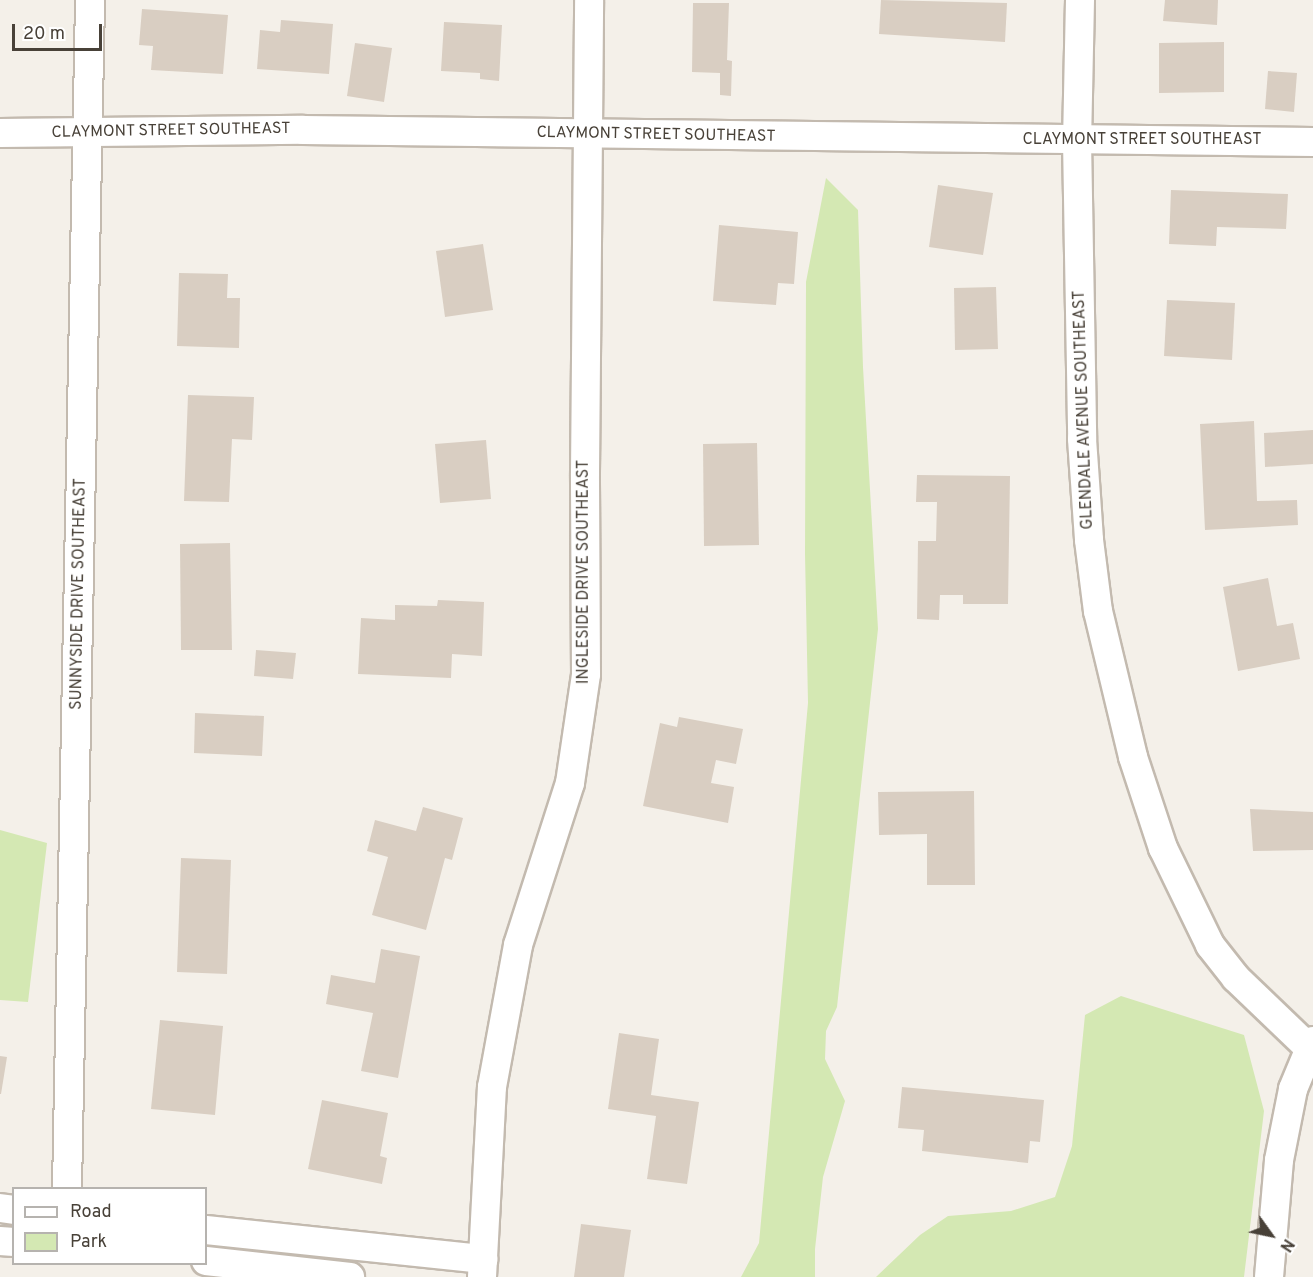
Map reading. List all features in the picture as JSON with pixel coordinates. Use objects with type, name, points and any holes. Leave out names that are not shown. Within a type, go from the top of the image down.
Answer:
[{"type":"street","name":"SUNNYSIDE DRIVE SOUTHEAST","points":[[67,1187],[90,0]]},
{"type":"street","name":"INGLESIDE DRIVE SOUTHEAST","points":[[482,1268],[492,1087],[518,945],[570,783],[586,674],[585,473],[590,0]]},
{"type":"street","name":"GLENDALE AVENUE SOUTHEAST","points":[[1080,0],[1077,140],[1082,439],[1089,540],[1098,611],[1133,757],[1163,848],[1210,945],[1236,978],[1311,1044]]},
{"type":"street","name":"CLAYMONT STREET SOUTHEAST","points":[[0,133],[303,130],[1313,142]]},
{"type":"street","points":[[1269,1277],[1279,1161],[1293,1089],[1311,1044]]},
{"type":"street","points":[[207,1230],[482,1268]]},
{"type":"street","points":[[207,1261],[350,1277]]},
{"type":"green space","points":[[826,178],[858,210],[863,367],[878,629],[837,1007],[826,1031],[825,1059],[845,1101],[823,1177],[815,1249],[815,1277],[741,1277],[759,1243],[808,703],[805,554],[806,282]]},
{"type":"green space","points":[[0,830],[47,843],[28,1002],[0,1000]]},
{"type":"green space","points":[[1121,996],[1244,1035],[1264,1111],[1244,1277],[876,1277],[920,1235],[948,1216],[1011,1211],[1055,1197],[1072,1146],[1085,1015]]},
{"type":"building","points":[[881,0],[1007,3],[1005,42],[879,34]]},
{"type":"building","points":[[1165,0],[1218,0],[1217,25],[1163,21]]},
{"type":"building","points":[[693,3],[729,3],[727,60],[732,61],[731,96],[720,95],[720,73],[692,72]]},
{"type":"building","points":[[142,9],[228,15],[223,74],[151,70],[153,46],[139,45]]},
{"type":"building","points":[[281,20],[333,24],[329,74],[257,69],[260,30],[280,32]]},
{"type":"building","points":[[444,22],[502,25],[499,81],[480,79],[480,73],[441,71]]},
{"type":"building","points":[[1224,42],[1224,92],[1159,93],[1159,43]]},
{"type":"building","points":[[355,43],[392,48],[384,102],[347,96]]},
{"type":"building","points":[[1268,71],[1297,73],[1294,112],[1265,109]]},
{"type":"building","points":[[938,185],[993,193],[983,255],[929,247]]},
{"type":"building","points":[[1171,190],[1288,194],[1286,229],[1217,227],[1216,246],[1169,244]]},
{"type":"building","points":[[719,225],[798,232],[794,284],[778,283],[776,305],[713,301]]},
{"type":"building","points":[[483,244],[493,310],[445,317],[436,251]]},
{"type":"building","points":[[179,273],[228,274],[227,298],[240,298],[239,348],[177,346]]},
{"type":"building","points":[[996,287],[998,349],[955,350],[954,288]]},
{"type":"building","points":[[1167,300],[1235,303],[1232,360],[1164,356]]},
{"type":"building","points":[[188,395],[254,397],[252,440],[232,439],[229,502],[184,501]]},
{"type":"building","points":[[1254,421],[1257,501],[1297,500],[1298,525],[1205,530],[1200,424]]},
{"type":"building","points":[[1313,430],[1313,464],[1265,467],[1264,433]]},
{"type":"building","points":[[486,440],[491,499],[440,503],[435,444]]},
{"type":"building","points":[[757,443],[759,545],[704,546],[703,444]]},
{"type":"building","points":[[917,475],[1010,476],[1008,604],[963,604],[963,595],[940,595],[939,620],[917,619],[918,541],[936,541],[937,502],[916,502]]},
{"type":"building","points":[[230,543],[232,650],[181,650],[180,544]]},
{"type":"building","points":[[1268,578],[1277,626],[1293,623],[1300,659],[1238,671],[1223,587]]},
{"type":"building","points":[[438,600],[484,602],[482,656],[452,654],[451,678],[358,674],[361,618],[395,620],[395,605],[437,606]]},
{"type":"building","points":[[256,650],[296,653],[293,679],[254,676]]},
{"type":"building","points":[[195,713],[264,716],[262,756],[194,753]]},
{"type":"building","points":[[679,717],[743,729],[736,764],[716,760],[711,783],[734,787],[728,823],[643,806],[660,723],[677,727]]},
{"type":"building","points":[[974,791],[975,885],[927,885],[927,834],[879,835],[878,792]]},
{"type":"building","points":[[423,807],[463,818],[452,860],[445,858],[426,930],[372,915],[388,857],[367,851],[375,820],[416,831]]},
{"type":"building","points":[[1250,809],[1313,812],[1313,850],[1253,851]]},
{"type":"building","points":[[181,858],[231,860],[227,974],[177,972]]},
{"type":"building","points":[[381,949],[420,956],[398,1078],[361,1071],[373,1013],[326,1004],[331,975],[375,983]]},
{"type":"building","points":[[160,1020],[223,1026],[215,1115],[151,1109]]},
{"type":"building","points":[[619,1033],[659,1039],[651,1095],[699,1102],[687,1184],[647,1179],[656,1116],[608,1109]]},
{"type":"building","points":[[0,1056],[7,1057],[1,1094],[0,1094]]},
{"type":"building","points":[[902,1087],[1044,1100],[1040,1142],[1030,1141],[1028,1163],[922,1151],[924,1130],[898,1128]]},
{"type":"building","points":[[322,1100],[388,1113],[380,1156],[387,1158],[382,1184],[308,1169]]},
{"type":"building","points":[[581,1224],[631,1230],[624,1277],[574,1277]]}]
